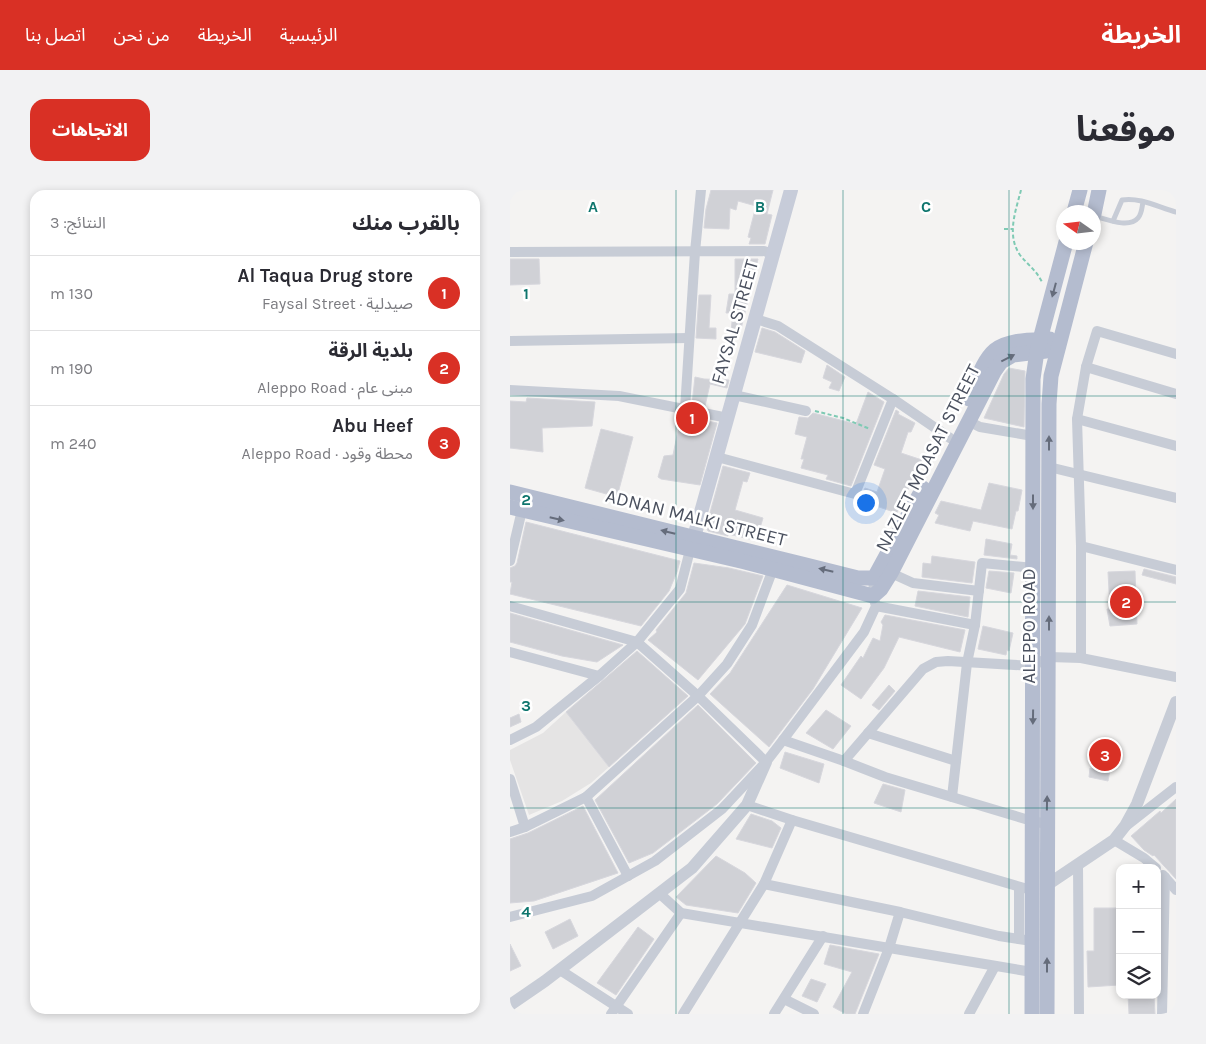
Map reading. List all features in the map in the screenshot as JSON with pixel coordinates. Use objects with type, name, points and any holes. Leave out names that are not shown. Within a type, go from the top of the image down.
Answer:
[{"type":"main road","name":"FAYSAL STREET","points":[[692,544],[791,190]]},
{"type":"main road","points":[[1076,205],[1080,190]]},
{"type":"main road","points":[[1096,205],[1099,190]]},
{"type":"main road","name":"ALEPPO ROAD","points":[[1032,1014],[1032,972],[1025,940],[1025,888],[1032,821],[1033,378],[1039,346],[1064,250]]},
{"type":"main road","name":"ALEPPO ROAD","points":[[1047,1014],[1049,404],[1051,376],[1084,250]]},
{"type":"main road","name":"NAZLET MOASAT STREET","points":[[874,578],[950,438],[986,363],[996,350],[1018,341],[1039,346],[1060,345]]},
{"type":"main road","name":"NAZLET MOASAT STREET","points":[[875,601],[968,421],[1001,362],[1013,355],[1039,346]]},
{"type":"main road","name":"ADNAN MALKI STREET","points":[[510,492],[692,544],[875,601]]},
{"type":"main road","name":"ADNAN MALKI STREET","points":[[516,509],[858,578],[874,578]]},
{"type":"street","points":[[685,409],[701,190]]},
{"type":"street","points":[[510,252],[764,251],[773,254]]},
{"type":"street","points":[[756,319],[778,326],[893,398],[950,438]]},
{"type":"street","points":[[1082,658],[1077,419],[1086,367],[1097,331],[1176,354]]},
{"type":"street","points":[[510,341],[690,338]]},
{"type":"street","points":[[1086,367],[1176,394]]},
{"type":"street","points":[[510,390],[619,396],[728,418]]},
{"type":"street","points":[[734,395],[806,411]]},
{"type":"street","points":[[717,457],[855,494],[893,398]]},
{"type":"street","points":[[1077,419],[1176,446]]},
{"type":"street","points":[[968,421],[980,427],[1033,436]]},
{"type":"street","points":[[1049,467],[1176,498]]},
{"type":"street","points":[[510,561],[516,509]]},
{"type":"street","points":[[510,740],[536,727],[599,676],[637,642],[680,589],[692,544]]},
{"type":"street","points":[[1081,546],[1176,570]]},
{"type":"street","points":[[952,797],[982,563],[1034,568]]},
{"type":"street","points":[[510,832],[525,827],[586,797],[698,696],[727,664],[752,625],[773,569]]},
{"type":"street","points":[[891,573],[913,583],[979,591]]},
{"type":"street","name":"NAZLET MOASAT STREET","points":[[510,917],[592,896],[655,861],[722,809],[766,762],[864,632],[875,601],[874,578]]},
{"type":"street","points":[[875,601],[975,625]]},
{"type":"street","points":[[510,606],[637,642],[698,696],[766,762],[747,805],[692,868],[560,970],[510,1005]]},
{"type":"street","points":[[510,652],[599,676]]},
{"type":"street","points":[[844,761],[923,669],[936,662],[1033,666],[1049,657],[1082,658],[1176,677]]},
{"type":"street","points":[[1047,885],[1114,840],[1125,826],[1137,804],[1176,702]]},
{"type":"street","points":[[868,733],[956,761]]},
{"type":"street","points":[[783,740],[885,777],[1047,824]]},
{"type":"street","points":[[510,779],[525,827]]},
{"type":"street","points":[[1125,826],[1176,787]]},
{"type":"street","points":[[586,797],[628,876]]},
{"type":"street","points":[[747,805],[1025,888]]},
{"type":"street","points":[[683,1014],[764,884],[792,820]]},
{"type":"street","points":[[1114,840],[1151,864]]},
{"type":"street","points":[[1078,864],[1079,1014]]},
{"type":"street","points":[[1161,873],[1176,890]]},
{"type":"street","points":[[1162,1014],[1165,877]]},
{"type":"street","points":[[764,884],[900,912],[999,936],[1025,940]]},
{"type":"street","points":[[659,893],[681,913],[1032,972]]},
{"type":"street","points":[[863,1014],[890,948],[900,912]]},
{"type":"street","points":[[614,1010],[681,913]]},
{"type":"street","points":[[774,1014],[823,936]]},
{"type":"street","points":[[969,1014],[995,966]]},
{"type":"street","points":[[560,970],[614,1010],[628,1014]]},
{"type":"street","points":[[784,999],[814,1014]]},
{"type":"lane","points":[[1113,221],[1122,200],[1129,199],[1143,202],[1176,212]]},
{"type":"lane","points":[[1101,217],[1131,223],[1138,218],[1143,202]]},
{"type":"path","points":[[1021,190],[1012,229],[1018,252],[1037,272],[1044,288],[1053,293]]},
{"type":"path","points":[[1004,229],[1012,229]]},
{"type":"path","points":[[806,411],[843,418],[879,432]]},
{"type":"shaded area","points":[[566,712],[609,767],[591,783],[562,801],[529,815],[510,760],[510,750],[543,733]]},
{"type":"building","points":[[711,190],[773,190],[767,214],[772,215],[765,244],[749,244],[751,238],[748,237],[756,206],[738,201],[736,210],[730,208],[729,229],[704,228]]},
{"type":"building","points":[[510,259],[539,259],[540,284],[510,285]]},
{"type":"building","points":[[735,259],[758,259],[740,333],[731,331],[733,313],[726,313],[729,294],[735,294]]},
{"type":"building","points":[[699,295],[711,295],[709,328],[716,328],[716,339],[696,338]]},
{"type":"building","points":[[762,328],[775,332],[805,351],[801,363],[755,352]]},
{"type":"building","points":[[827,365],[845,377],[839,391],[829,388],[832,382],[823,378]]},
{"type":"building","points":[[1009,368],[1025,371],[1024,427],[984,418],[1004,374]]},
{"type":"building","points":[[695,377],[729,380],[727,388],[710,384],[705,406],[692,404]]},
{"type":"building","points":[[868,392],[884,402],[851,486],[826,479],[828,475],[801,468],[804,459],[801,459],[807,437],[795,434],[799,417],[808,418],[813,413],[856,424]]},
{"type":"building","points":[[527,398],[595,402],[592,426],[542,428],[543,452],[510,448],[510,401],[526,402]]},
{"type":"building","points":[[896,410],[899,412],[898,414],[915,423],[911,432],[908,432],[901,453],[922,460],[897,513],[858,500],[865,488],[877,492],[885,469],[874,465]]},
{"type":"building","points":[[681,416],[717,423],[700,485],[658,477],[664,456],[673,455]]},
{"type":"building","points":[[601,429],[633,437],[617,497],[585,488]]},
{"type":"building","points":[[723,466],[750,473],[747,482],[743,481],[735,510],[763,518],[757,538],[754,540],[708,531],[706,527]]},
{"type":"building","points":[[989,483],[1022,490],[1012,529],[973,521],[970,531],[935,523],[939,515],[935,513],[941,501],[981,510]]},
{"type":"building","points":[[526,522],[680,561],[677,572],[669,591],[641,626],[510,594],[512,582],[510,582],[510,568],[517,563]]},
{"type":"building","points":[[986,539],[1012,544],[1010,555],[1017,556],[1017,559],[984,555]]},
{"type":"building","points":[[932,556],[975,562],[972,583],[922,577],[923,563],[931,564]]},
{"type":"building","points":[[694,563],[729,568],[763,576],[745,624],[698,680],[648,640],[657,632],[656,630],[686,593]]},
{"type":"building","points":[[1144,569],[1176,577],[1176,584],[1142,575]]},
{"type":"building","points":[[989,571],[1014,573],[1011,593],[986,588]]},
{"type":"building","points":[[1135,571],[1137,624],[1110,626],[1107,609],[1110,609],[1108,572]]},
{"type":"building","points":[[787,585],[862,608],[813,689],[769,747],[710,694],[730,673]]},
{"type":"building","points":[[918,591],[970,597],[968,617],[915,606]]},
{"type":"building","points":[[510,613],[623,645],[597,662],[562,656],[510,642]]},
{"type":"building","points":[[885,615],[965,630],[960,652],[899,637],[884,668],[861,699],[841,685],[861,656],[863,658],[873,638],[880,641],[883,625],[881,622]]},
{"type":"building","points":[[983,626],[1013,633],[1009,651],[1007,650],[1006,655],[978,649]]},
{"type":"building","points":[[637,651],[688,696],[609,767],[566,712]]},
{"type":"building","points":[[889,685],[895,691],[879,710],[872,705]]},
{"type":"building","points":[[698,705],[756,763],[717,804],[653,853],[629,863],[595,800]]},
{"type":"building","points":[[826,710],[851,726],[833,749],[806,733]]},
{"type":"building","points":[[519,714],[521,722],[510,727],[510,718]]},
{"type":"building","points":[[1100,739],[1115,742],[1108,781],[1089,777],[1090,768],[1095,769]]},
{"type":"building","points":[[785,752],[824,764],[819,783],[780,768]]},
{"type":"building","points":[[883,784],[905,790],[901,812],[874,803]]},
{"type":"building","points":[[1176,799],[1176,879],[1154,855],[1144,850],[1131,836]]},
{"type":"building","points":[[583,806],[618,873],[534,901],[510,903],[510,839],[528,833]]},
{"type":"building","points":[[751,814],[772,821],[781,828],[772,848],[736,839]]},
{"type":"building","points":[[716,856],[745,873],[756,883],[738,913],[686,905],[676,897]]},
{"type":"building","points":[[1094,908],[1116,908],[1116,985],[1088,987],[1087,951],[1094,951]]},
{"type":"building","points":[[570,919],[578,936],[553,949],[545,932]]},
{"type":"building","points":[[638,927],[654,939],[616,995],[597,983]]},
{"type":"building","points":[[510,944],[521,966],[510,971]]},
{"type":"building","points":[[830,945],[879,954],[855,1014],[846,1014],[833,1007],[852,972],[824,964]]},
{"type":"building","points":[[811,979],[826,984],[817,1002],[802,996]]},
{"type":"building","points":[[1128,999],[1154,999],[1155,1014],[1129,1014]]},
{"type":"place","name":"Al Taqua Drug store","points":[[692,418]]},
{"type":"place","name":"بلدية الرقة","points":[[1126,602]]},
{"type":"place","name":"Abu Heef","points":[[1105,755]]}]
